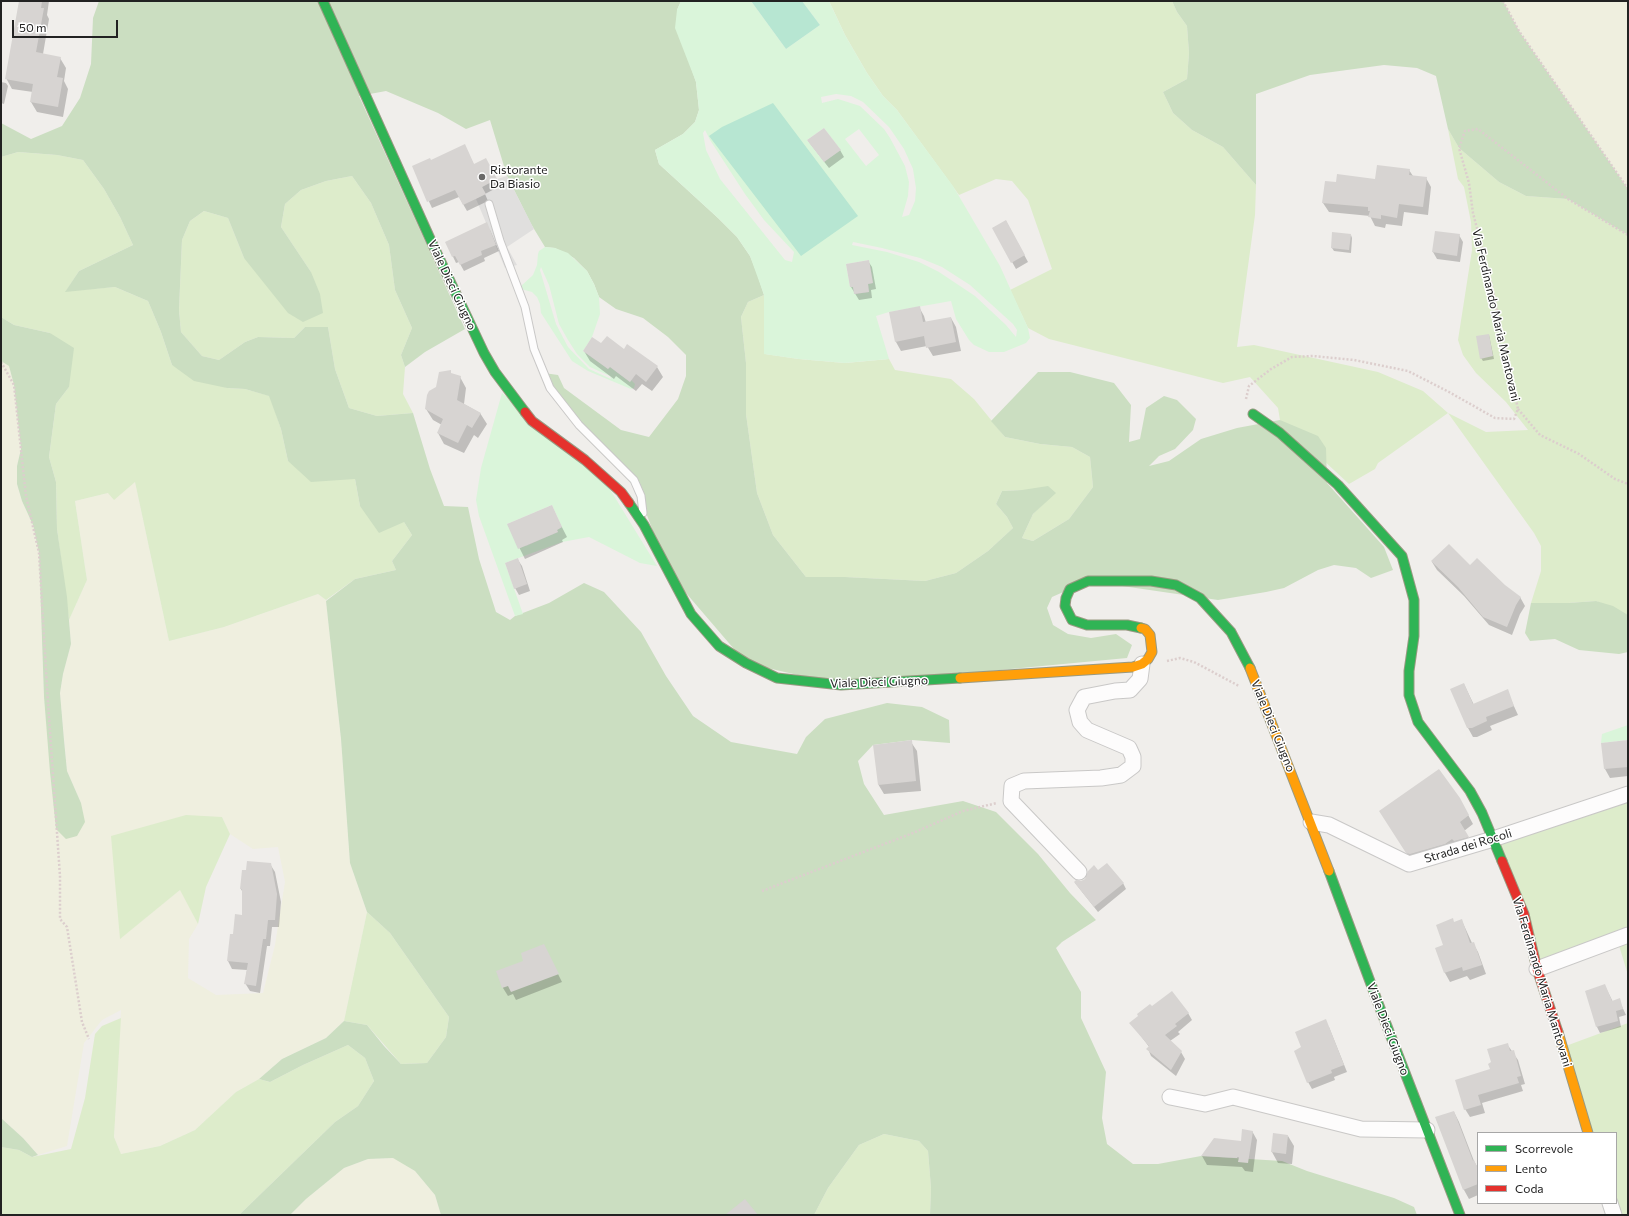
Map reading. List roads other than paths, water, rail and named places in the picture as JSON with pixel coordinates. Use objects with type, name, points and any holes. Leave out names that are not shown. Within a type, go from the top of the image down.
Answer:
[{"type":"main road","name":"Viale Dieci Giugno","points":[[323,1],[432,243],[484,353],[495,372],[532,421],[585,460],[621,492],[644,524],[691,614],[719,646],[746,663],[777,678],[841,686],[1133,667],[1142,664],[1148,659],[1152,652],[1150,635],[1145,629],[1127,625],[1087,625],[1072,620],[1065,606],[1066,598],[1070,589],[1088,581],[1150,581],[1176,585],[1200,598],[1231,632],[1250,668],[1311,822],[1426,1130],[1460,1215]]},
{"type":"main road","name":"Via Ferdinando Maria Mantovani","points":[[1253,414],[1280,433],[1338,485],[1402,556],[1414,600],[1414,636],[1408,671],[1409,696],[1418,722],[1470,791],[1493,839],[1524,914],[1537,969],[1563,1047],[1588,1132]]},
{"type":"street","name":"Viale Dieci Giugno","points":[[1079,872],[1011,801],[1012,786],[1024,781],[1101,778],[1121,775],[1133,766],[1133,758],[1129,748],[1087,730],[1080,722],[1077,710],[1084,697],[1115,691],[1130,690],[1140,679],[1142,664]]},
{"type":"street","name":"Strada dei Rocoli","points":[[1311,822],[1329,825],[1409,864],[1493,839],[1628,794]]},
{"type":"street","points":[[1537,969],[1628,935]]},
{"type":"street","points":[[1170,1097],[1205,1104],[1233,1097],[1361,1129],[1426,1130]]},
{"type":"street","points":[[1610,1204],[1614,1215]]},
{"type":"lane","name":"Viale Dieci Giugno","points":[[489,204],[500,241],[525,307],[534,349],[550,388],[579,425],[634,480],[641,496],[644,524]]},
{"type":"place","name":"Ristorante Da Biasio","points":[[482,177]]}]
